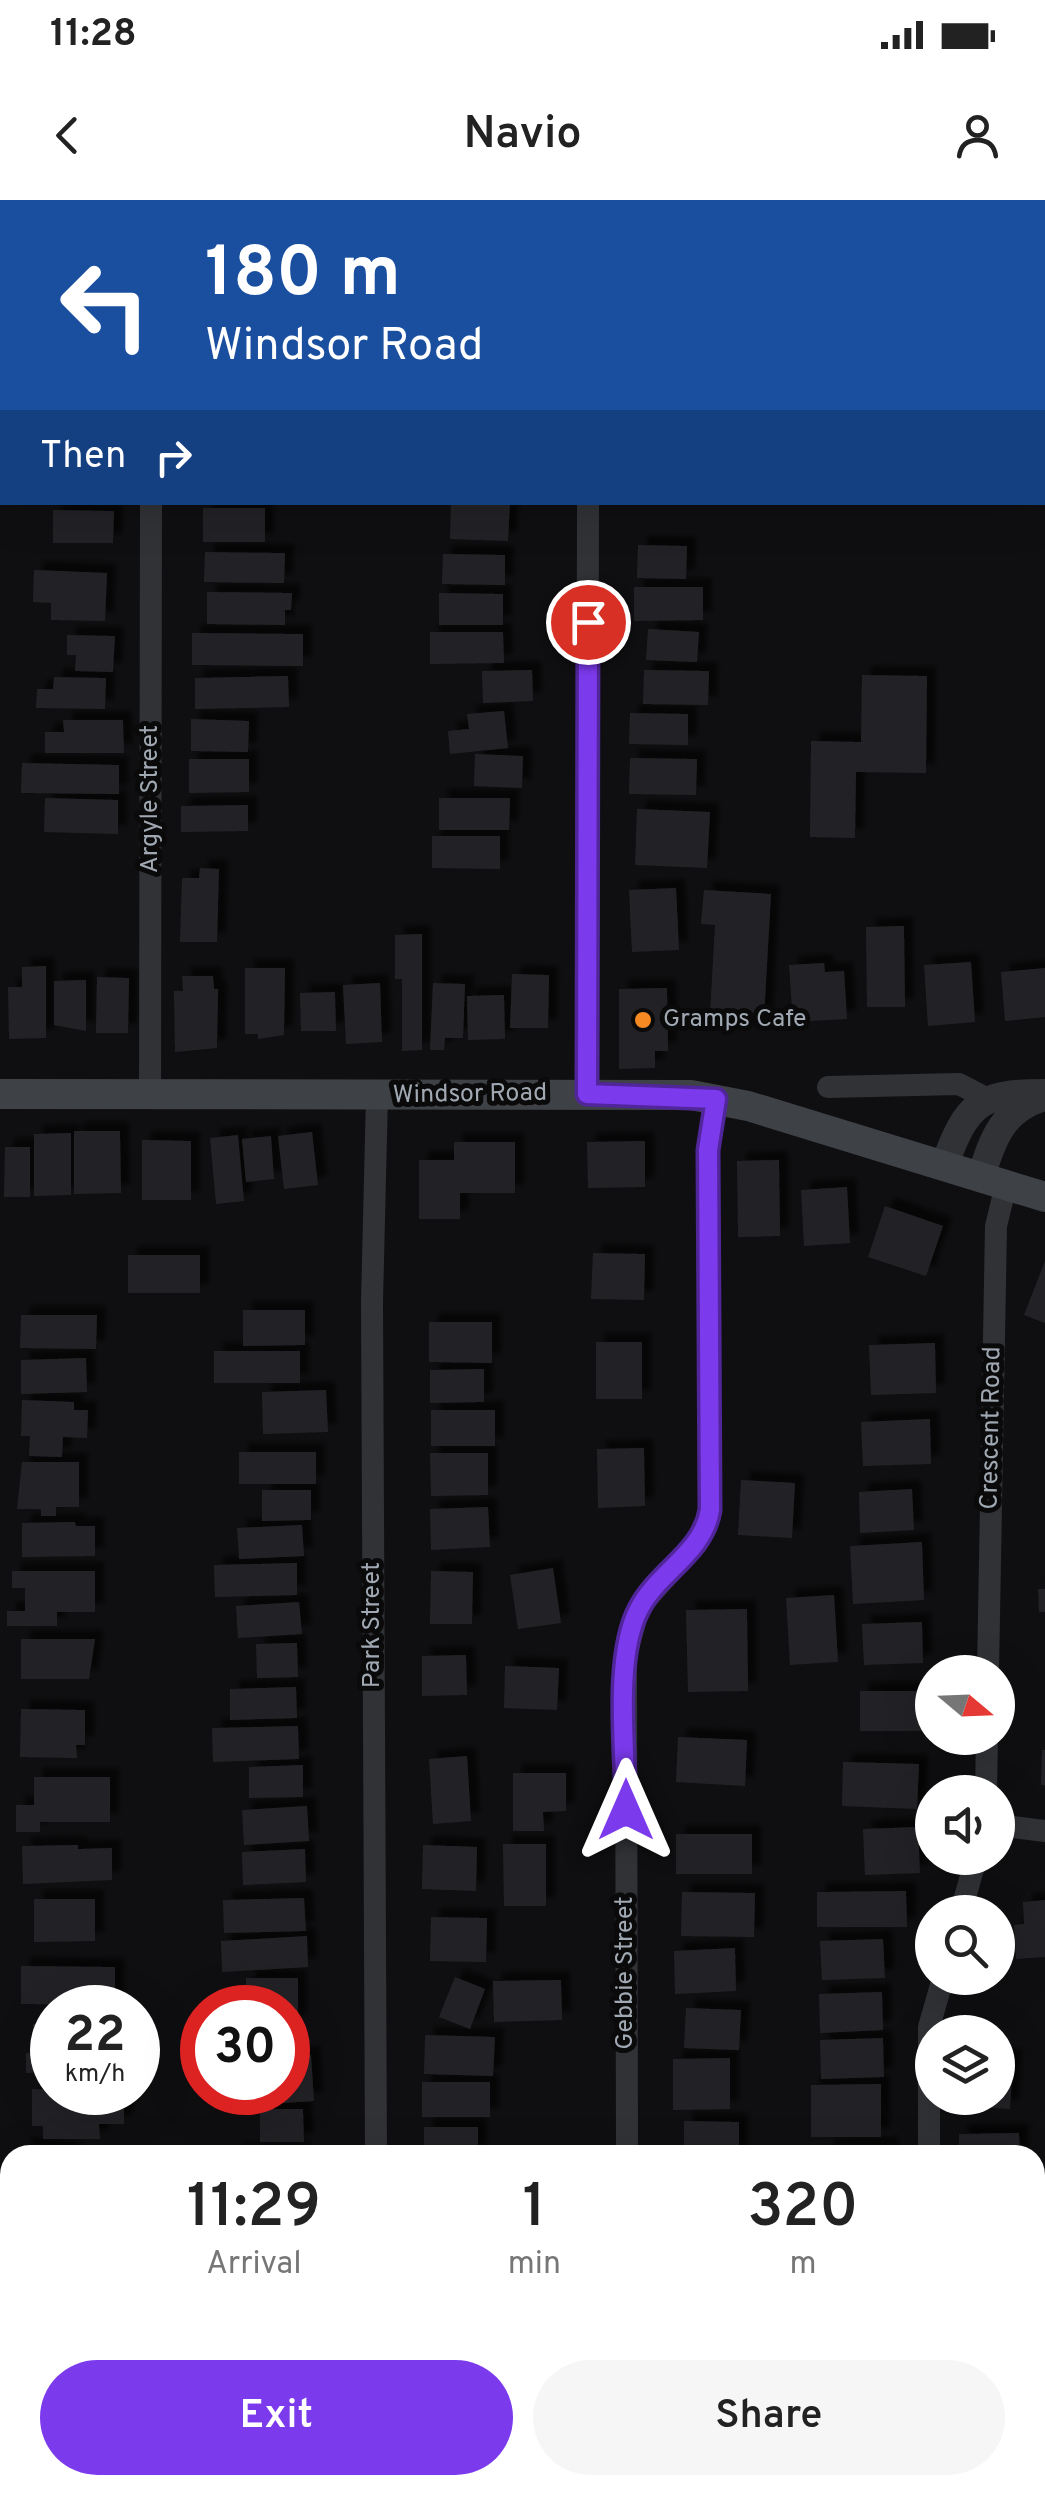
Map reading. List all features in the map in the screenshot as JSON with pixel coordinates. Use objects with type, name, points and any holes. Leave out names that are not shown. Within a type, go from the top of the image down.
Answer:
[{"type":"main road","name":"Windsor Road","points":[[0,1094],[587,1094],[716,1099],[1045,1197]]},
{"type":"street","name":"Argyle Street","points":[[150,1095],[151,505]]},
{"type":"street","points":[[587,1094],[588,505]]},
{"type":"street","points":[[828,1087],[959,1084],[986,1098],[1045,1095]]},
{"type":"street","points":[[994,1181],[999,1126],[1025,1104],[1045,1095]]},
{"type":"street","name":"Park Street","points":[[376,2145],[372,1302],[377,1096]]},
{"type":"street","points":[[944,1166],[964,1119],[986,1098]]},
{"type":"street","name":"Gebbie Street","points":[[627,2145],[626,1656],[640,1608],[698,1542],[710,1510],[708,1150],[716,1099]]},
{"type":"street","name":"Crescent Road","points":[[988,1655],[994,1181]]},
{"type":"street","points":[[1015,1828],[1045,1832]]},
{"type":"street","points":[[928,2145],[929,2027],[938,1995]]},
{"type":"building","points":[[451,505],[510,505],[508,541],[450,539]]},
{"type":"building","points":[[203,508],[265,508],[265,542],[203,542]]},
{"type":"building","points":[[53,510],[114,511],[113,543],[53,543]]},
{"type":"building","points":[[638,545],[687,546],[686,579],[637,578]]},
{"type":"building","points":[[205,552],[285,553],[284,583],[204,582]]},
{"type":"building","points":[[443,554],[505,555],[505,585],[442,584]]},
{"type":"building","points":[[34,570],[107,573],[105,621],[51,620],[51,603],[33,602]]},
{"type":"building","points":[[634,587],[703,587],[703,620],[634,621]]},
{"type":"building","points":[[207,592],[292,593],[291,610],[285,610],[285,625],[207,624]]},
{"type":"building","points":[[439,593],[503,594],[503,625],[439,625]]},
{"type":"building","points":[[648,629],[699,632],[697,662],[646,660]]},
{"type":"building","points":[[430,632],[503,632],[504,663],[430,664]]},
{"type":"building","points":[[192,633],[303,634],[303,666],[192,665]]},
{"type":"building","points":[[67,635],[115,636],[113,672],[75,671],[76,655],[67,655]]},
{"type":"building","points":[[532,670],[533,701],[483,703],[482,671]]},
{"type":"building","points":[[644,670],[709,671],[708,705],[643,704]]},
{"type":"building","points":[[862,675],[927,676],[926,773],[856,772],[855,838],[810,837],[811,741],[861,742]]},
{"type":"building","points":[[288,676],[289,707],[195,709],[195,678]]},
{"type":"building","points":[[54,677],[106,678],[105,709],[36,708],[37,689],[53,689]]},
{"type":"building","points":[[504,711],[508,748],[450,754],[448,731],[469,729],[467,714]]},
{"type":"building","points":[[630,713],[688,714],[688,745],[629,744]]},
{"type":"building","points":[[191,719],[249,721],[248,752],[191,751]]},
{"type":"building","points":[[63,720],[123,720],[124,753],[45,753],[45,732],[64,732]]},
{"type":"building","points":[[475,754],[523,756],[522,788],[474,786]]},
{"type":"building","points":[[630,758],[697,759],[696,795],[629,794]]},
{"type":"building","points":[[189,759],[249,759],[249,792],[189,793]]},
{"type":"building","points":[[22,763],[119,765],[119,794],[21,793]]},
{"type":"building","points":[[45,798],[118,800],[118,834],[44,832]]},
{"type":"building","points":[[439,798],[510,798],[509,830],[439,830]]},
{"type":"building","points":[[248,805],[248,831],[181,832],[181,806]]},
{"type":"building","points":[[637,809],[710,812],[707,868],[635,865]]},
{"type":"building","points":[[432,836],[500,836],[500,869],[432,868]]},
{"type":"building","points":[[200,868],[219,869],[217,942],[180,942],[182,878],[199,878]]},
{"type":"building","points":[[676,888],[679,950],[632,952],[629,890]]},
{"type":"building","points":[[704,890],[771,894],[764,1017],[710,1014],[715,925],[701,924]]},
{"type":"building","points":[[904,926],[905,1007],[867,1007],[866,927]]},
{"type":"building","points":[[422,934],[422,1050],[402,1051],[402,979],[395,979],[395,935]]},
{"type":"building","points":[[971,962],[975,1022],[928,1026],[924,965]]},
{"type":"building","points":[[824,963],[825,972],[844,971],[847,1019],[793,1022],[789,965]]},
{"type":"building","points":[[46,966],[46,1038],[9,1039],[8,987],[22,987],[22,967]]},
{"type":"building","points":[[245,968],[285,968],[284,1035],[258,1039],[258,1034],[245,1034]]},
{"type":"building","points":[[1045,968],[1045,1017],[1005,1021],[1001,972]]},
{"type":"building","points":[[512,974],[549,975],[548,1028],[510,1028]]},
{"type":"building","points":[[182,976],[213,976],[214,989],[218,989],[217,1048],[175,1052],[174,991],[183,991]]},
{"type":"building","points":[[97,977],[129,978],[128,1033],[96,1033]]},
{"type":"building","points":[[86,980],[86,1031],[54,1025],[54,981]]},
{"type":"building","points":[[380,983],[382,1042],[346,1044],[343,985]]},
{"type":"building","points":[[433,983],[465,984],[463,1038],[445,1038],[444,1050],[430,1050]]},
{"type":"building","name":"Gramps Cafe","points":[[667,988],[668,1051],[655,1051],[655,1068],[619,1069],[619,989]]},
{"type":"building","points":[[335,992],[336,1031],[301,1031],[300,993]]},
{"type":"building","points":[[504,995],[505,1039],[468,1040],[467,996]]},
{"type":"building","points":[[74,1131],[120,1131],[121,1193],[74,1194]]},
{"type":"building","points":[[312,1132],[318,1185],[284,1189],[278,1136]]},
{"type":"building","points":[[71,1133],[71,1195],[34,1196],[34,1134]]},
{"type":"building","points":[[238,1135],[244,1201],[216,1204],[210,1138]]},
{"type":"building","points":[[271,1136],[274,1179],[246,1182],[242,1139]]},
{"type":"building","points":[[142,1140],[191,1141],[191,1200],[142,1200]]},
{"type":"building","points":[[645,1141],[645,1187],[588,1188],[587,1142]]},
{"type":"building","points":[[454,1142],[515,1142],[515,1193],[460,1193],[460,1219],[419,1219],[419,1160],[454,1160]]},
{"type":"building","points":[[5,1147],[30,1147],[30,1197],[4,1197]]},
{"type":"building","points":[[779,1160],[780,1236],[738,1237],[737,1161]]},
{"type":"building","points":[[847,1187],[850,1243],[804,1246],[801,1190]]},
{"type":"building","points":[[885,1206],[943,1226],[926,1276],[868,1257]]},
{"type":"building","points":[[593,1253],[645,1254],[644,1300],[591,1299]]},
{"type":"building","points":[[128,1255],[200,1255],[200,1293],[128,1293]]},
{"type":"building","points":[[1045,1261],[1045,1323],[1024,1315]]},
{"type":"building","points":[[243,1310],[305,1310],[305,1345],[243,1346]]},
{"type":"building","points":[[21,1315],[97,1315],[96,1349],[20,1348]]},
{"type":"building","points":[[429,1322],[492,1322],[492,1363],[429,1362]]},
{"type":"building","points":[[596,1342],[642,1342],[642,1399],[596,1399]]},
{"type":"building","points":[[935,1343],[936,1393],[871,1395],[869,1345]]},
{"type":"building","points":[[214,1351],[300,1351],[300,1383],[214,1383]]},
{"type":"building","points":[[86,1358],[87,1392],[21,1394],[21,1360]]},
{"type":"building","points":[[484,1369],[484,1402],[430,1403],[430,1370]]},
{"type":"building","points":[[326,1390],[328,1432],[263,1434],[262,1392]]},
{"type":"building","points":[[22,1400],[74,1402],[74,1410],[88,1410],[87,1438],[63,1437],[62,1457],[29,1456],[30,1436],[21,1436]]},
{"type":"building","points":[[431,1410],[495,1410],[495,1446],[431,1446]]},
{"type":"building","points":[[930,1419],[931,1464],[863,1466],[861,1422]]},
{"type":"building","points":[[644,1448],[645,1506],[598,1508],[597,1449]]},
{"type":"building","points":[[239,1452],[316,1452],[316,1484],[239,1484]]},
{"type":"building","points":[[430,1453],[488,1453],[488,1495],[431,1496]]},
{"type":"building","points":[[22,1462],[79,1462],[79,1507],[56,1507],[56,1516],[41,1516],[41,1509],[17,1509]]},
{"type":"building","points":[[741,1480],[795,1483],[792,1538],[738,1535]]},
{"type":"building","points":[[912,1489],[914,1530],[860,1533],[859,1492]]},
{"type":"building","points":[[262,1490],[311,1490],[311,1520],[262,1521]]},
{"type":"building","points":[[488,1507],[490,1547],[431,1550],[430,1509]]},
{"type":"building","points":[[75,1522],[76,1526],[95,1526],[95,1556],[22,1557],[22,1523]]},
{"type":"building","points":[[302,1525],[304,1556],[239,1559],[237,1528]]},
{"type":"building","points":[[922,1542],[924,1600],[853,1604],[850,1546]]},
{"type":"building","points":[[297,1563],[297,1595],[215,1597],[214,1565]]},
{"type":"building","points":[[553,1568],[561,1623],[518,1629],[510,1575]]},
{"type":"building","points":[[12,1571],[95,1571],[95,1612],[57,1612],[57,1626],[7,1626],[7,1611],[25,1611],[25,1588],[12,1588]]},
{"type":"building","points":[[431,1571],[473,1572],[472,1624],[430,1624]]},
{"type":"building","points":[[1038,1589],[1045,1589],[1045,1612],[1039,1612]]},
{"type":"building","points":[[834,1595],[838,1662],[790,1665],[786,1598]]},
{"type":"building","points":[[299,1602],[302,1634],[238,1638],[236,1606]]},
{"type":"building","points":[[747,1609],[748,1691],[688,1692],[686,1610]]},
{"type":"building","points":[[922,1622],[923,1655],[915,1655],[915,1663],[864,1665],[862,1624]]},
{"type":"building","points":[[21,1639],[95,1639],[89,1679],[21,1679]]},
{"type":"building","points":[[297,1643],[298,1677],[257,1678],[256,1644]]},
{"type":"building","points":[[466,1655],[467,1695],[422,1696],[422,1656]]},
{"type":"building","points":[[505,1666],[559,1668],[557,1710],[504,1708]]},
{"type":"building","points":[[296,1687],[297,1718],[230,1720],[230,1689]]},
{"type":"building","points":[[860,1691],[915,1691],[915,1731],[860,1731]]},
{"type":"building","points":[[21,1709],[85,1710],[85,1745],[76,1745],[77,1758],[20,1757]]},
{"type":"building","points":[[298,1726],[299,1759],[213,1762],[212,1728]]},
{"type":"building","points":[[678,1737],[747,1740],[745,1786],[676,1782]]},
{"type":"building","points":[[1045,1750],[1045,1785],[1041,1785]]},
{"type":"building","points":[[467,1756],[471,1821],[433,1824],[429,1759]]},
{"type":"building","points":[[843,1762],[919,1764],[919,1775],[915,1775],[915,1809],[842,1806]]},
{"type":"building","points":[[303,1765],[303,1797],[249,1798],[249,1767]]},
{"type":"building","points":[[513,1773],[566,1773],[566,1811],[543,1812],[544,1831],[513,1831]]},
{"type":"building","points":[[34,1777],[110,1777],[110,1822],[40,1822],[40,1832],[16,1832],[16,1805],[34,1805]]},
{"type":"building","points":[[307,1806],[309,1841],[244,1845],[242,1810]]},
{"type":"building","points":[[915,1827],[915,1873],[865,1875],[863,1829]]},
{"type":"building","points":[[676,1834],[752,1834],[752,1874],[676,1874]]},
{"type":"building","points":[[503,1844],[546,1844],[546,1906],[504,1906]]},
{"type":"building","points":[[78,1845],[78,1849],[112,1848],[112,1880],[23,1884],[22,1846]]},
{"type":"building","points":[[423,1845],[477,1847],[476,1891],[422,1889]]},
{"type":"building","points":[[305,1849],[306,1882],[243,1885],[242,1852]]},
{"type":"building","points":[[906,1891],[907,1927],[817,1927],[817,1892]]},
{"type":"building","points":[[682,1892],[755,1893],[754,1937],[681,1936]]},
{"type":"building","points":[[304,1898],[306,1931],[224,1933],[223,1900]]},
{"type":"building","points":[[34,1899],[95,1899],[95,1941],[34,1942]]},
{"type":"building","points":[[1045,1900],[1045,1957],[1016,1959],[1015,1925],[1024,1924],[1023,1902]]},
{"type":"building","points":[[431,1917],[487,1918],[486,1962],[430,1961]]},
{"type":"building","points":[[307,1936],[308,1967],[222,1972],[221,1941]]},
{"type":"building","points":[[883,1939],[885,1978],[822,1980],[820,1941]]},
{"type":"building","points":[[735,1948],[736,1991],[675,1994],[674,1951]]},
{"type":"building","points":[[21,1966],[115,1967],[115,1985],[30,1985],[30,2004],[21,2004]]},
{"type":"building","points":[[455,1977],[485,1989],[470,2029],[439,2017]]},
{"type":"building","points":[[246,1978],[298,1978],[298,1985],[246,1985]]},
{"type":"building","points":[[561,1980],[562,2020],[494,2022],[493,1981]]},
{"type":"building","points":[[882,1992],[883,2030],[820,2033],[819,1994]]},
{"type":"building","points":[[686,2008],[741,2010],[739,2050],[684,2048]]},
{"type":"building","points":[[425,2035],[495,2037],[493,2076],[424,2074]]},
{"type":"building","points":[[883,2038],[884,2077],[821,2079],[820,2040]]},
{"type":"building","points":[[26,2053],[30,2053],[30,2073],[26,2073]]},
{"type":"building","points":[[310,2055],[314,2101],[310,2101]]},
{"type":"building","points":[[730,2058],[730,2109],[673,2110],[673,2059]]},
{"type":"building","points":[[422,2082],[490,2082],[490,2117],[422,2117]]},
{"type":"building","points":[[881,2084],[881,2137],[811,2137],[811,2085]]},
{"type":"building","points":[[32,2115],[124,2115],[124,2124],[99,2124],[100,2139],[43,2139],[43,2126],[32,2126]]},
{"type":"building","points":[[260,2115],[303,2115],[304,2142],[260,2142]]},
{"type":"building","points":[[684,2121],[739,2122],[739,2145],[684,2145]]},
{"type":"building","points":[[424,2127],[478,2127],[478,2145],[424,2145]]},
{"type":"building","points":[[1019,2133],[1020,2145],[959,2145],[959,2134]]},
{"type":"place","name":"Gramps Cafe","points":[[643,1020]]},
{"type":"route","points":[[588,622],[587,1094],[716,1099],[708,1150],[712,1194],[710,1510],[698,1542],[657,1582],[632,1622],[626,1656],[626,1810]]}]
